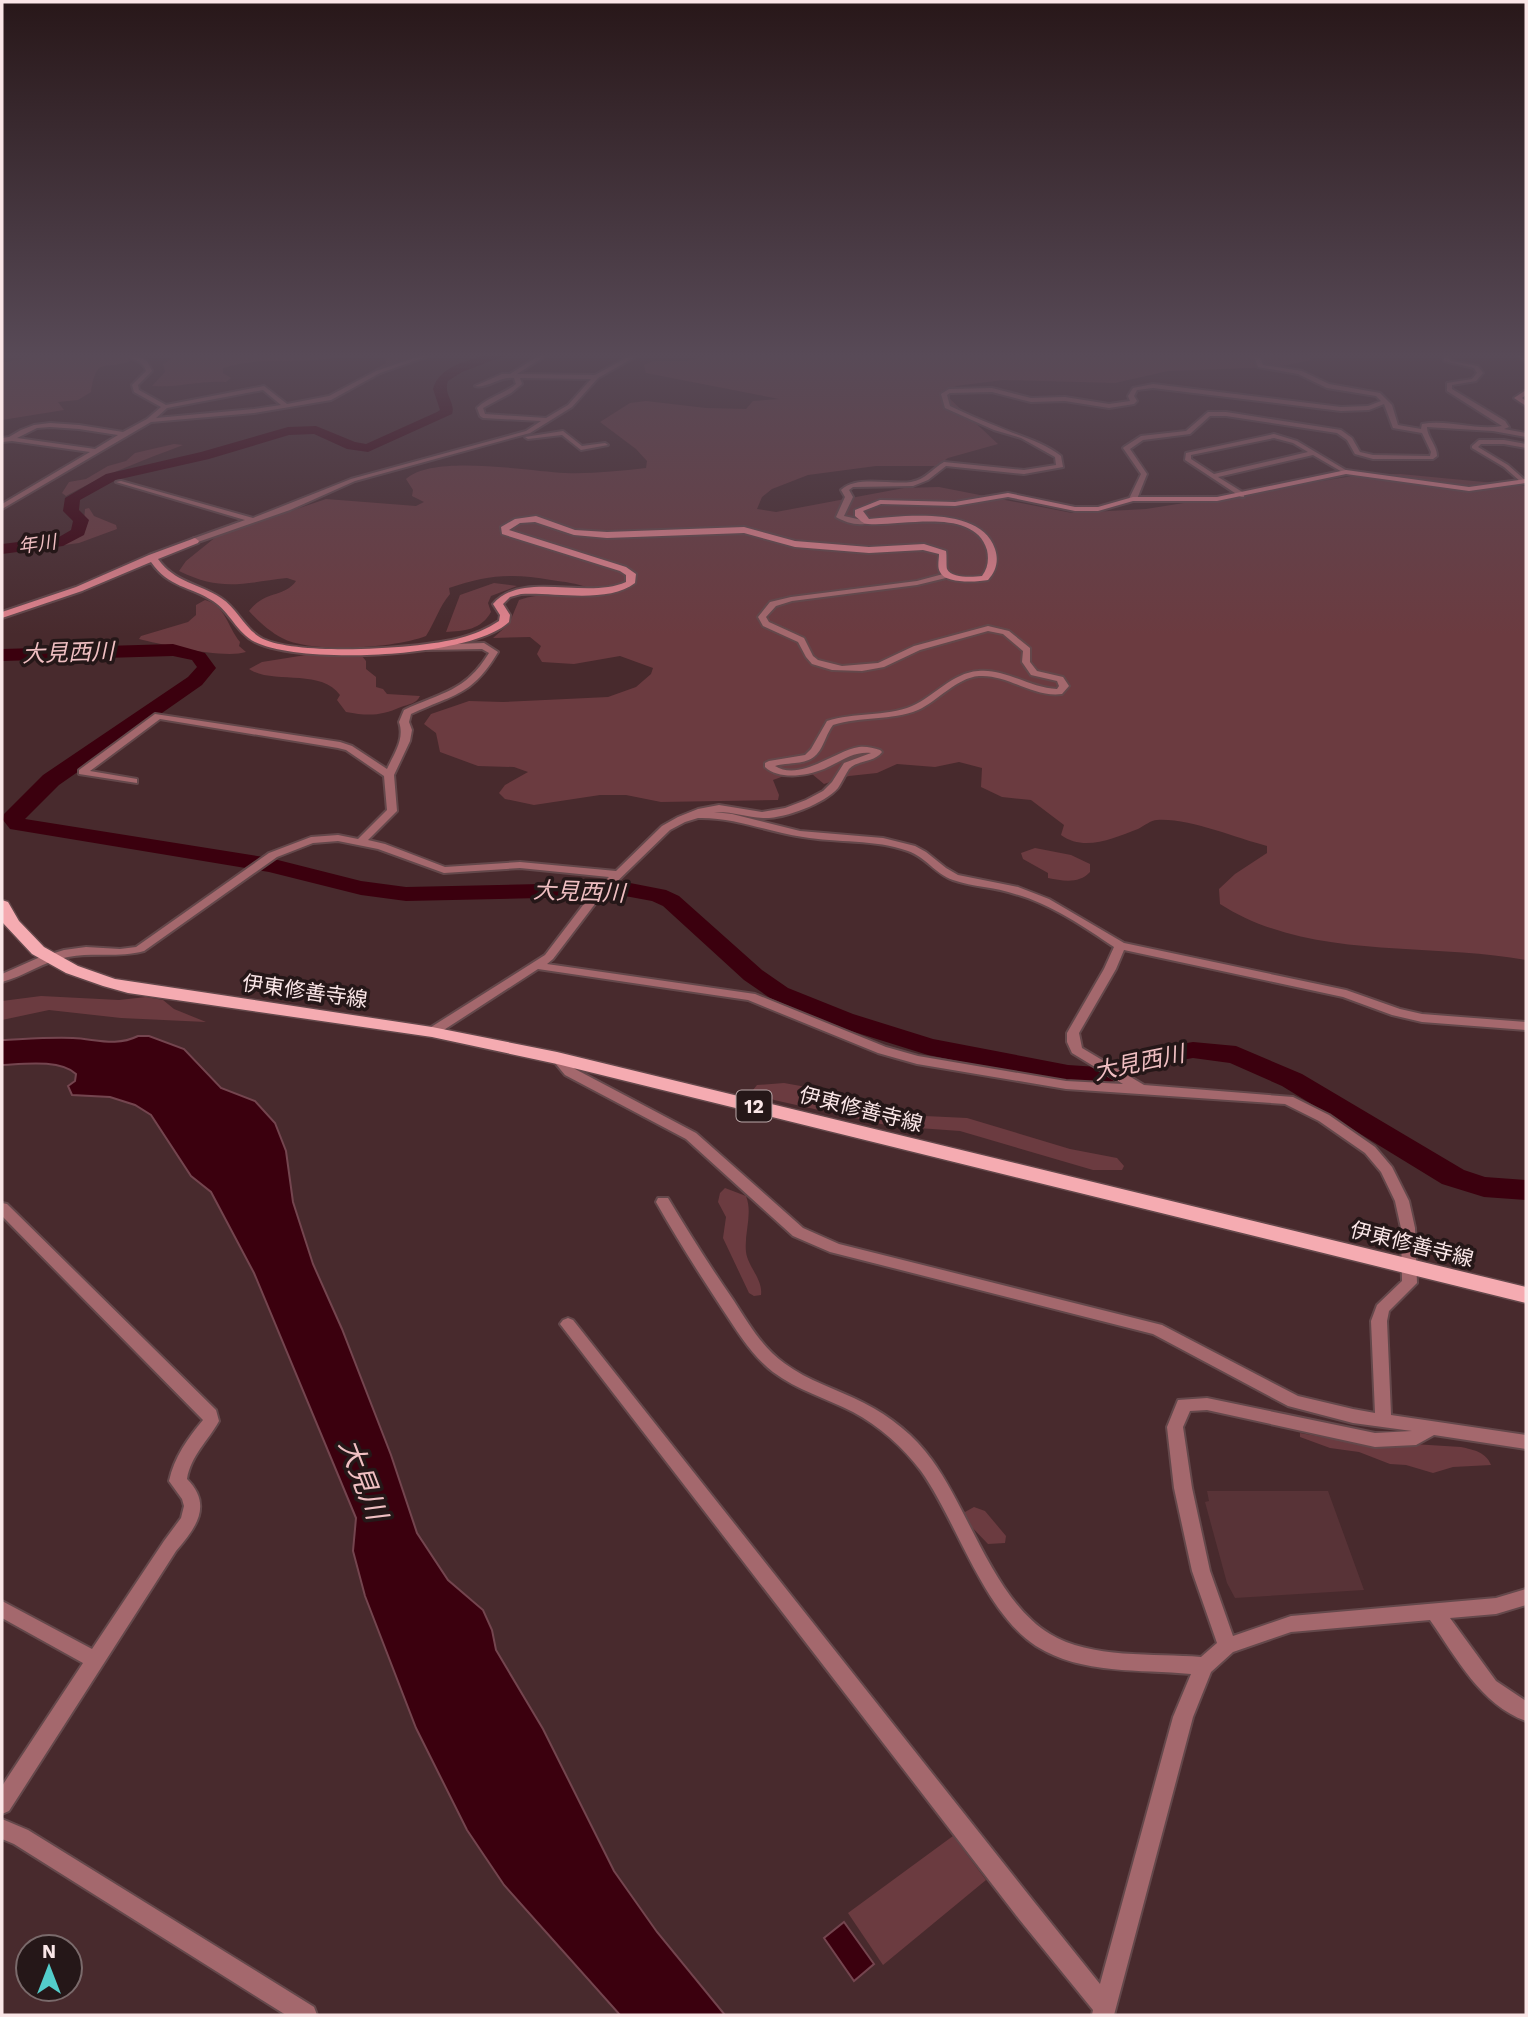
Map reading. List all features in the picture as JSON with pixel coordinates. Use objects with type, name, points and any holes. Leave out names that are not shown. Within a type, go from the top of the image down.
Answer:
[{"type":"main road","name":"伊東修善寺線","points":[[3,911],[18,935],[32,948],[87,977],[128,988],[432,1032],[557,1058],[1526,1295]]},
{"type":"street","points":[[67,447],[94,451]]},
{"type":"street","points":[[2,507],[100,447]]},
{"type":"street","points":[[2,615],[79,589],[152,557],[353,480],[476,447]]},
{"type":"street","points":[[693,816],[702,810],[721,807],[774,814],[823,795],[834,787],[847,765],[874,756],[877,752],[868,749],[846,753],[818,768],[804,771],[775,771],[768,765],[779,760],[807,757],[814,751],[830,723],[855,716],[898,714],[917,707],[968,674],[984,673],[1031,688],[1059,692],[1064,686],[1060,679],[1034,673],[1026,662],[1027,650],[1002,630],[969,630],[945,641],[914,648],[888,663],[833,667],[816,663],[806,654],[801,640],[766,624],[762,617],[773,604],[791,599],[917,583],[947,575],[969,580],[985,578],[989,575],[992,552],[986,536],[958,523],[936,519],[850,521],[840,517],[849,497],[845,490],[851,485],[913,484],[926,479],[944,464],[1017,472],[1060,467],[1058,456],[1043,447]]},
{"type":"street","points":[[1127,447],[1144,474],[1133,499]]},
{"type":"street","points":[[1218,447],[1188,454],[1188,460],[1241,495]]},
{"type":"street","points":[[1304,447],[1346,472]]},
{"type":"street","points":[[1354,447],[1357,453],[1373,457],[1431,458],[1434,456],[1432,447]]},
{"type":"street","points":[[1474,447],[1525,481]]},
{"type":"street","points":[[1213,476],[1314,453]]},
{"type":"street","points":[[867,522],[858,514],[859,510],[880,502],[955,505],[1008,495],[1089,510],[1133,499],[1206,500],[1241,495],[1346,472],[1469,489],[1525,481]]},
{"type":"street","points":[[119,482],[253,520]]},
{"type":"street","points":[[426,647],[471,638],[495,629],[504,622],[505,615],[498,604],[500,599],[508,594],[532,590],[606,592],[621,589],[630,583],[631,574],[623,569],[505,532],[504,529],[510,523],[527,519],[544,519],[566,530],[607,536],[744,530],[795,544],[869,550],[930,548],[943,553],[943,570],[947,575]]},
{"type":"street","points":[[152,557],[164,576],[223,604],[246,634],[269,645],[336,651],[484,646],[495,652],[467,687],[456,694],[407,712],[404,722],[407,730],[405,741],[389,775],[392,811],[362,841]]},
{"type":"street","points":[[133,781],[82,772],[158,716],[340,745],[349,748],[389,775]]},
{"type":"street","points":[[432,1032],[549,957],[594,898],[666,828],[677,820],[693,816],[745,819],[799,834],[875,840],[911,848],[922,852],[951,876],[1026,893],[1120,946],[1346,994],[1396,1012],[1422,1018],[1526,1026]]},
{"type":"street","points":[[2,978],[35,961],[85,951],[121,953],[140,949],[273,855],[296,845],[324,838],[362,841],[444,870],[520,865],[617,876]]},
{"type":"street","points":[[1120,946],[1110,969],[1073,1033],[1073,1042],[1076,1050],[1086,1057],[1138,1087]]},
{"type":"street","points":[[537,966],[651,985],[751,997],[882,1050],[917,1060],[1066,1085],[1138,1087],[1288,1100],[1352,1136],[1380,1161],[1402,1201],[1408,1228],[1409,1283],[1382,1309],[1378,1321],[1383,1420]]},
{"type":"street","points":[[557,1058],[570,1072],[691,1136],[798,1232],[835,1248],[1157,1329],[1294,1401],[1353,1416],[1526,1441]]},
{"type":"street","points":[[663,1202],[738,1319],[775,1365],[803,1384],[859,1408],[894,1430],[926,1464],[949,1500],[995,1585],[1017,1618],[1042,1640],[1066,1652],[1096,1658],[1204,1666]]},
{"type":"street","points":[[2,1209],[210,1415],[211,1421],[186,1455],[178,1472],[178,1481],[189,1490],[193,1501],[185,1529],[170,1546],[2,1804]]},
{"type":"street","points":[[568,1324],[1104,2011]]},
{"type":"street","points":[[1227,1646],[1201,1571],[1183,1489],[1175,1427],[1184,1405],[1207,1404],[1375,1440],[1416,1438],[1433,1427]]},
{"type":"street","points":[[1104,2011],[1182,1717],[1204,1666],[1227,1646],[1292,1624],[1496,1606],[1526,1597]]},
{"type":"street","points":[[2,1609],[96,1661]]},
{"type":"street","points":[[1436,1612],[1462,1653],[1489,1687],[1526,1712]]},
{"type":"street","points":[[2,1829],[20,1837],[306,2015]]},
{"type":"shaded area","points":[[160,447],[178,447],[66,496],[62,493],[69,482],[86,479],[108,466],[126,461],[135,453]]},
{"type":"shaded area","points":[[634,447],[987,447],[948,458],[936,466],[876,466],[808,475],[772,489],[762,497],[757,509],[776,512],[904,488],[939,487],[1072,513],[1146,509],[1359,475],[1400,474],[1526,486],[1526,960],[1330,942],[1291,934],[1255,922],[1220,904],[1219,889],[1235,874],[1267,853],[1267,846],[1198,825],[1170,820],[1155,820],[1138,829],[1099,842],[1070,840],[1061,835],[1064,825],[1031,800],[1002,797],[981,787],[982,768],[959,762],[935,767],[897,764],[877,773],[849,776],[824,784],[812,774],[784,776],[773,780],[779,795],[778,800],[661,802],[626,795],[600,795],[534,805],[505,799],[499,793],[505,785],[528,772],[514,767],[478,766],[440,752],[436,733],[424,724],[431,714],[469,701],[608,697],[636,687],[651,674],[653,668],[620,656],[574,664],[542,662],[537,654],[541,646],[530,637],[493,638],[509,624],[519,600],[586,592],[589,588],[524,576],[476,580],[449,588],[450,594],[426,636],[395,644],[332,648],[295,643],[282,638],[264,626],[249,611],[261,600],[286,590],[296,581],[287,578],[244,584],[220,584],[194,578],[179,571],[186,561],[217,536],[326,499],[416,506],[424,502],[412,496],[413,490],[406,479],[419,471],[458,466],[565,473],[646,468],[647,461]]},
{"type":"shaded area","points":[[89,508],[94,516],[116,525],[117,529],[79,543],[34,549],[79,537],[83,532],[85,509]]},
{"type":"shaded area","points":[[494,583],[517,586],[491,596],[488,603],[491,612],[482,623],[466,630],[446,632],[460,595]]},
{"type":"shaded area","points":[[205,600],[222,612],[240,642],[239,646],[246,652],[209,653],[139,639],[141,636],[188,622],[196,615],[196,605]]},
{"type":"shaded area","points":[[312,654],[362,656],[366,661],[366,669],[376,677],[376,687],[387,694],[420,696],[412,703],[387,712],[346,712],[337,700],[340,695],[321,682],[270,676],[249,669],[262,662]]},
{"type":"shaded area","points":[[1035,848],[1071,855],[1090,864],[1090,872],[1076,880],[1048,878],[1048,873],[1023,859],[1021,853]]},
{"type":"shaded area","points":[[41,996],[119,1000],[146,997],[163,1000],[174,1009],[206,1022],[121,1018],[49,1010],[2,1020],[2,1001]]},
{"type":"shaded area","points":[[784,1083],[812,1088],[848,1098],[867,1107],[904,1115],[967,1118],[1070,1149],[1117,1158],[1124,1166],[1122,1170],[1093,1170],[960,1131],[890,1126],[774,1100],[753,1090],[757,1085]]},
{"type":"shaded area","points":[[725,1188],[746,1196],[749,1210],[746,1252],[760,1284],[761,1295],[754,1296],[749,1293],[723,1238],[726,1217],[718,1202],[720,1193]]},
{"type":"shaded area","points":[[1300,1433],[1334,1439],[1461,1447],[1483,1454],[1491,1465],[1453,1467],[1433,1473],[1406,1465],[1390,1464],[1359,1452],[1330,1448],[1300,1437]]},
{"type":"shaded area","points":[[1207,1491],[1328,1491],[1364,1590],[1235,1598],[1227,1583],[1205,1502],[1209,1501]]},
{"type":"shaded area","points":[[974,1507],[985,1511],[1006,1536],[1005,1543],[988,1544],[964,1519],[965,1512]]},
{"type":"shaded area","points":[[953,1836],[986,1880],[883,1965],[848,1913]]},
{"type":"water","name":"大見川","points":[[149,1036],[184,1049],[221,1088],[255,1101],[275,1123],[286,1151],[293,1202],[313,1264],[342,1329],[391,1455],[417,1533],[448,1580],[483,1610],[492,1630],[496,1650],[543,1729],[614,1871],[657,1932],[725,2015],[620,2015],[504,1885],[467,1830],[416,1728],[365,1596],[353,1551],[356,1518],[254,1273],[211,1192],[191,1176],[151,1115],[135,1105],[110,1097],[72,1095],[68,1086],[75,1081],[76,1074],[61,1066],[2,1065],[2,1040],[64,1038],[114,1042]]},
{"type":"water","points":[[844,1922],[874,1964],[854,1981],[824,1938]]},
{"type":"waterway","name":"年川","points":[[2,549],[63,541],[78,532],[81,520],[71,511],[73,498],[111,477],[234,447]]},
{"type":"waterway","name":"年川","points":[[361,447],[370,447]]},
{"type":"waterway","name":"大見西川","points":[[2,655],[173,650],[202,659],[207,668],[195,681],[51,780],[15,814],[14,820],[18,824],[270,865],[361,888],[406,894],[625,889],[658,895],[671,901],[753,975],[779,993],[844,1020],[928,1047],[1068,1074],[1100,1076],[1166,1054],[1193,1050],[1236,1055],[1292,1080],[1453,1177],[1484,1187],[1526,1190]]}]
